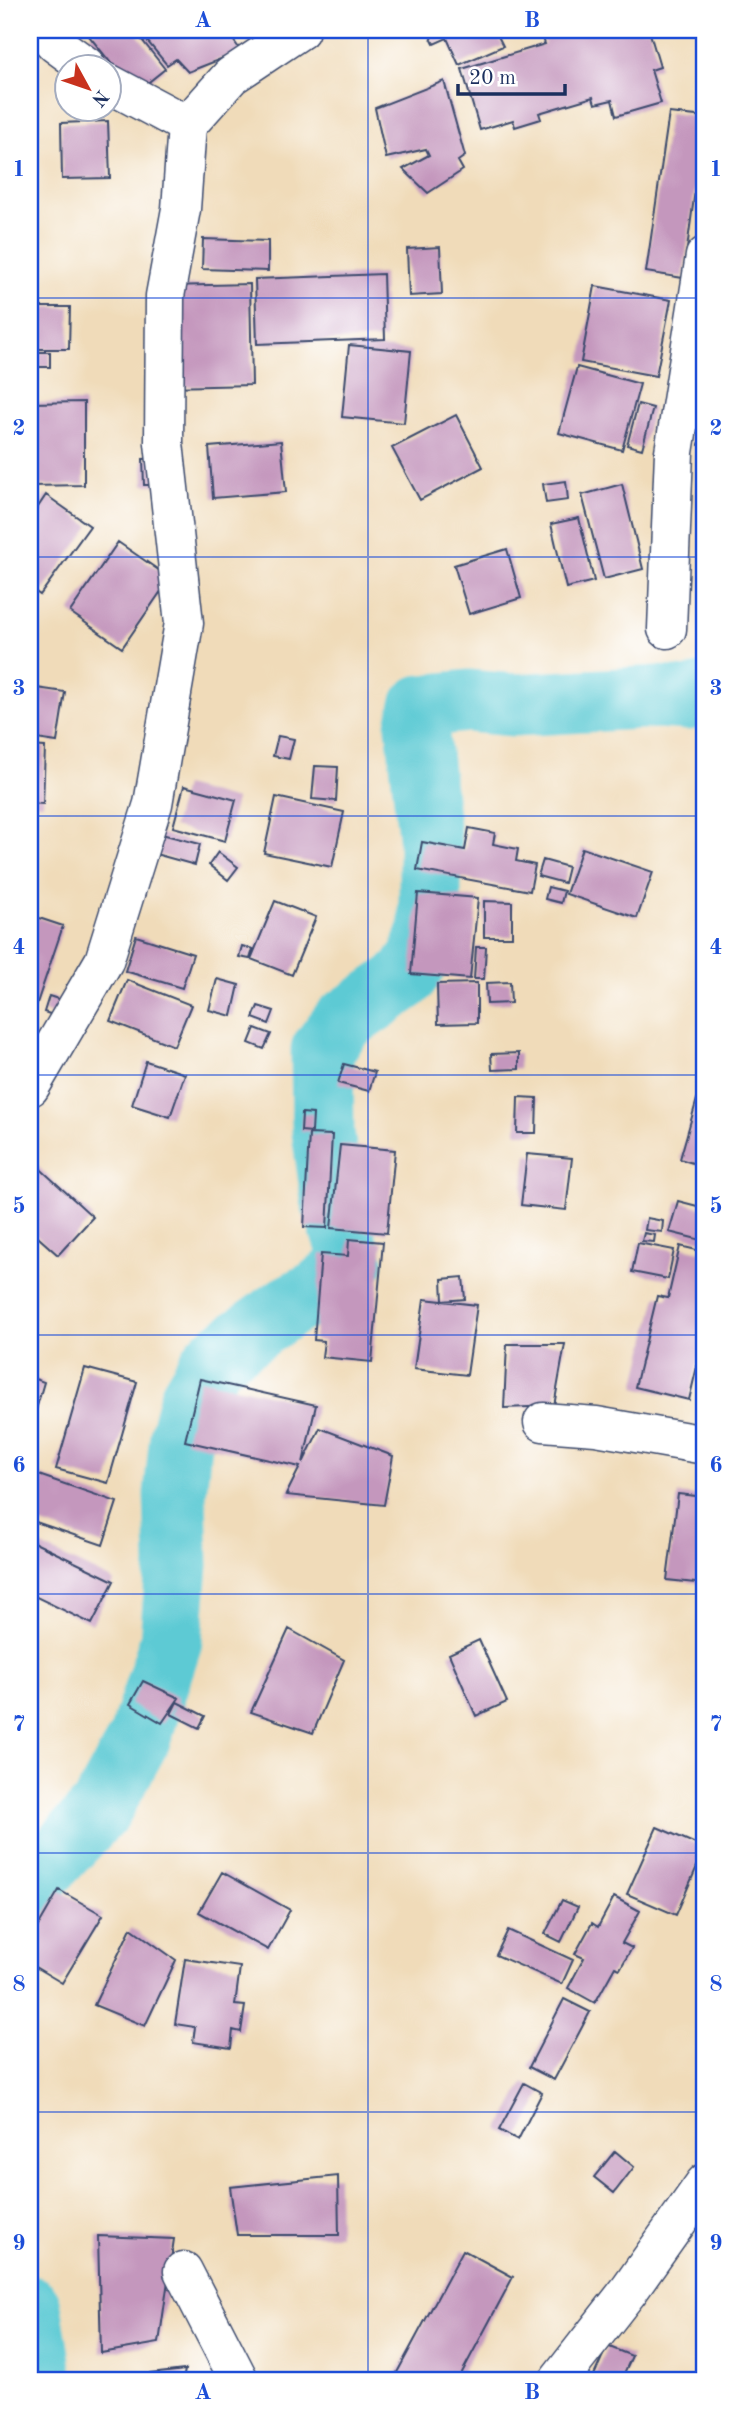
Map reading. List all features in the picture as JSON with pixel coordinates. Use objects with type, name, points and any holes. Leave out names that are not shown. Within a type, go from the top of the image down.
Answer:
[{"type":"street","points":[[43,30],[67,52]]},
{"type":"street","points":[[30,1087],[104,961],[153,804],[182,636],[184,623],[164,443],[165,296],[181,209],[187,125],[231,76],[300,30]]},
{"type":"street","points":[[122,90],[187,125]]},
{"type":"street","points":[[667,629],[674,453],[705,256]]},
{"type":"street","points":[[543,1422],[596,1426],[705,1445]]},
{"type":"street","points":[[559,2380],[630,2289],[705,2183]]},
{"type":"street","points":[[183,2272],[239,2380]]},
{"type":"building","points":[[97,30],[134,30],[165,69],[135,93],[122,77],[122,52],[102,52],[89,36]]},
{"type":"building","points":[[138,30],[193,30],[199,36],[209,30],[226,30],[241,51],[188,72],[176,59],[167,65]]},
{"type":"building","points":[[427,30],[495,30],[503,46],[459,65],[447,38],[434,44]]},
{"type":"building","points":[[561,30],[649,30],[660,67],[651,70],[661,103],[616,116],[612,100],[595,104],[593,97],[539,113],[541,119],[515,127],[513,120],[480,130],[462,69],[545,44],[542,35]]},
{"type":"building","points":[[444,81],[465,156],[458,161],[463,170],[428,193],[403,169],[429,155],[426,149],[386,158],[375,108]]},
{"type":"building","points":[[669,113],[705,117],[683,278],[646,272]]},
{"type":"building","points":[[108,122],[110,178],[62,179],[61,123]]},
{"type":"building","points":[[203,239],[268,241],[268,271],[202,269]]},
{"type":"building","points":[[440,247],[442,294],[409,296],[407,249]]},
{"type":"building","points":[[383,274],[385,339],[257,344],[255,279]]},
{"type":"building","points":[[250,284],[252,385],[170,387],[168,286]]},
{"type":"building","points":[[595,286],[671,300],[656,376],[581,362]]},
{"type":"building","points":[[30,307],[70,307],[69,349],[30,349]]},
{"type":"building","points":[[349,345],[411,351],[404,423],[342,417]]},
{"type":"building","points":[[30,352],[50,352],[50,367],[30,367]]},
{"type":"building","points":[[577,367],[640,384],[622,450],[559,433]]},
{"type":"building","points":[[84,402],[84,485],[30,486],[30,403]]},
{"type":"building","points":[[638,404],[653,408],[642,449],[627,445]]},
{"type":"building","points":[[456,415],[483,467],[420,500],[392,448]]},
{"type":"building","points":[[705,422],[705,446],[699,445]]},
{"type":"building","points":[[281,441],[286,492],[213,498],[209,447]]},
{"type":"building","points":[[157,458],[158,485],[144,485],[143,459]]},
{"type":"building","points":[[566,481],[568,500],[546,503],[543,484]]},
{"type":"building","points":[[622,484],[643,569],[604,579],[582,495]]},
{"type":"building","points":[[46,495],[90,526],[40,595],[30,588],[30,519]]},
{"type":"building","points":[[579,518],[594,581],[566,588],[551,524]]},
{"type":"building","points":[[118,542],[170,578],[122,648],[70,612]]},
{"type":"building","points":[[507,549],[521,598],[469,614],[454,565]]},
{"type":"building","points":[[30,687],[65,692],[57,742],[30,738]]},
{"type":"building","points":[[278,736],[294,739],[289,759],[273,756]]},
{"type":"building","points":[[30,746],[45,747],[43,804],[30,803]]},
{"type":"building","points":[[315,766],[338,767],[336,801],[312,799]]},
{"type":"building","points":[[184,786],[236,800],[225,841],[173,827]]},
{"type":"building","points":[[276,797],[344,812],[332,867],[264,853]]},
{"type":"building","points":[[469,828],[495,833],[493,844],[518,849],[516,861],[535,865],[530,891],[417,870],[422,842],[465,850]]},
{"type":"building","points":[[146,830],[200,844],[195,865],[141,850]]},
{"type":"building","points":[[582,848],[653,872],[637,918],[566,894]]},
{"type":"building","points":[[218,852],[238,867],[228,880],[209,865]]},
{"type":"building","points":[[543,860],[568,867],[564,883],[538,876]]},
{"type":"building","points":[[548,887],[564,891],[561,903],[545,899]]},
{"type":"building","points":[[418,893],[478,898],[470,979],[411,974]]},
{"type":"building","points":[[275,901],[316,917],[292,975],[251,959]]},
{"type":"building","points":[[484,901],[512,902],[512,937],[484,937]]},
{"type":"building","points":[[30,915],[63,926],[36,1006],[30,1004]]},
{"type":"building","points":[[136,936],[193,954],[182,988],[125,971]]},
{"type":"building","points":[[242,946],[253,949],[250,959],[239,957]]},
{"type":"building","points":[[476,947],[486,947],[484,979],[474,979]]},
{"type":"building","points":[[217,979],[239,985],[232,1016],[209,1010]]},
{"type":"building","points":[[127,980],[191,1005],[174,1046],[110,1021]]},
{"type":"building","points":[[510,982],[511,1003],[487,1004],[486,983]]},
{"type":"building","points":[[477,983],[477,1023],[438,1024],[437,984]]},
{"type":"building","points":[[49,996],[70,1003],[65,1019],[44,1012]]},
{"type":"building","points":[[258,1006],[274,1011],[269,1024],[253,1018]]},
{"type":"building","points":[[255,1028],[271,1034],[264,1049],[249,1043]]},
{"type":"building","points":[[519,1053],[519,1069],[492,1070],[491,1054]]},
{"type":"building","points":[[146,1061],[185,1074],[170,1117],[132,1105]]},
{"type":"building","points":[[344,1064],[375,1072],[369,1091],[338,1083]]},
{"type":"building","points":[[518,1097],[537,1098],[536,1133],[517,1133]]},
{"type":"building","points":[[697,1099],[705,1102],[705,1167],[680,1159]]},
{"type":"building","points":[[302,1113],[313,1114],[312,1132],[301,1131]]},
{"type":"building","points":[[309,1134],[332,1135],[327,1228],[304,1227]]},
{"type":"building","points":[[340,1145],[395,1150],[387,1233],[331,1228]]},
{"type":"building","points":[[527,1154],[572,1158],[566,1210],[521,1205]]},
{"type":"building","points":[[34,1163],[93,1217],[58,1255],[30,1230],[30,1168]]},
{"type":"building","points":[[678,1201],[705,1208],[705,1241],[669,1232]]},
{"type":"building","points":[[647,1218],[663,1221],[662,1232],[645,1230]]},
{"type":"building","points":[[644,1233],[655,1235],[654,1242],[642,1241]]},
{"type":"building","points":[[349,1239],[383,1242],[372,1362],[322,1357],[324,1341],[314,1340],[321,1254],[348,1256]]},
{"type":"building","points":[[638,1243],[674,1250],[668,1279],[632,1272]]},
{"type":"building","points":[[680,1246],[705,1252],[705,1333],[689,1400],[635,1387],[657,1296],[668,1298]]},
{"type":"building","points":[[463,1277],[465,1299],[443,1301],[442,1279]]},
{"type":"building","points":[[424,1299],[477,1305],[467,1375],[414,1369]]},
{"type":"building","points":[[507,1344],[565,1344],[554,1406],[504,1408]]},
{"type":"building","points":[[85,1368],[137,1382],[108,1483],[56,1469]]},
{"type":"building","points":[[30,1377],[44,1382],[32,1423],[30,1422]]},
{"type":"building","points":[[200,1379],[316,1405],[303,1463],[320,1428],[393,1456],[384,1505],[286,1495],[300,1467],[185,1441]]},
{"type":"building","points":[[30,1472],[117,1502],[103,1545],[30,1520]]},
{"type":"building","points":[[678,1494],[705,1497],[705,1584],[667,1580]]},
{"type":"building","points":[[31,1541],[114,1581],[92,1624],[30,1594]]},
{"type":"building","points":[[289,1629],[344,1660],[313,1733],[251,1712]]},
{"type":"building","points":[[479,1640],[507,1702],[476,1716],[449,1654]]},
{"type":"building","points":[[143,1681],[179,1698],[162,1723],[130,1704]]},
{"type":"building","points":[[177,1702],[205,1716],[199,1728],[171,1714]]},
{"type":"building","points":[[657,1827],[705,1848],[676,1915],[627,1894]]},
{"type":"building","points":[[222,1872],[290,1910],[268,1950],[199,1912]]},
{"type":"building","points":[[59,1890],[103,1915],[62,1983],[30,1964],[30,1940]]},
{"type":"building","points":[[614,1897],[640,1911],[622,1943],[632,1948],[620,1969],[615,1967],[595,2003],[568,1988],[584,1958],[575,1954],[592,1923],[598,1927]]},
{"type":"building","points":[[562,1900],[578,1907],[561,1942],[545,1934]]},
{"type":"building","points":[[131,1928],[176,1960],[145,2026],[94,2005]]},
{"type":"building","points":[[508,1930],[573,1960],[562,1984],[496,1955]]},
{"type":"building","points":[[185,1959],[240,1967],[235,2005],[245,2006],[241,2032],[233,2030],[231,2048],[193,2042],[195,2027],[175,2024]]},
{"type":"building","points":[[564,1999],[590,2012],[554,2080],[529,2067]]},
{"type":"building","points":[[524,2083],[542,2093],[518,2140],[499,2130]]},
{"type":"building","points":[[615,2151],[634,2167],[614,2193],[594,2177]]},
{"type":"building","points":[[338,2176],[339,2235],[237,2235],[230,2187]]},
{"type":"building","points":[[98,2236],[174,2239],[159,2343],[101,2353]]},
{"type":"building","points":[[463,2250],[513,2277],[458,2380],[393,2380]]},
{"type":"building","points":[[607,2346],[632,2356],[621,2380],[592,2380]]},
{"type":"building","points":[[185,2370],[183,2380],[125,2380],[125,2377]]},
{"type":"waterway","points":[[30,1885],[101,1809],[140,1737],[171,1641],[177,1565],[175,1494],[181,1435],[191,1397],[213,1360],[289,1306],[318,1291],[352,1262],[333,1205],[323,1132],[322,1050],[343,1022],[405,979],[420,957],[430,927],[430,844],[417,726],[422,706],[468,701],[514,705],[658,697],[688,699],[705,694]]},
{"type":"waterway","points":[[30,2307],[42,2380]]}]
